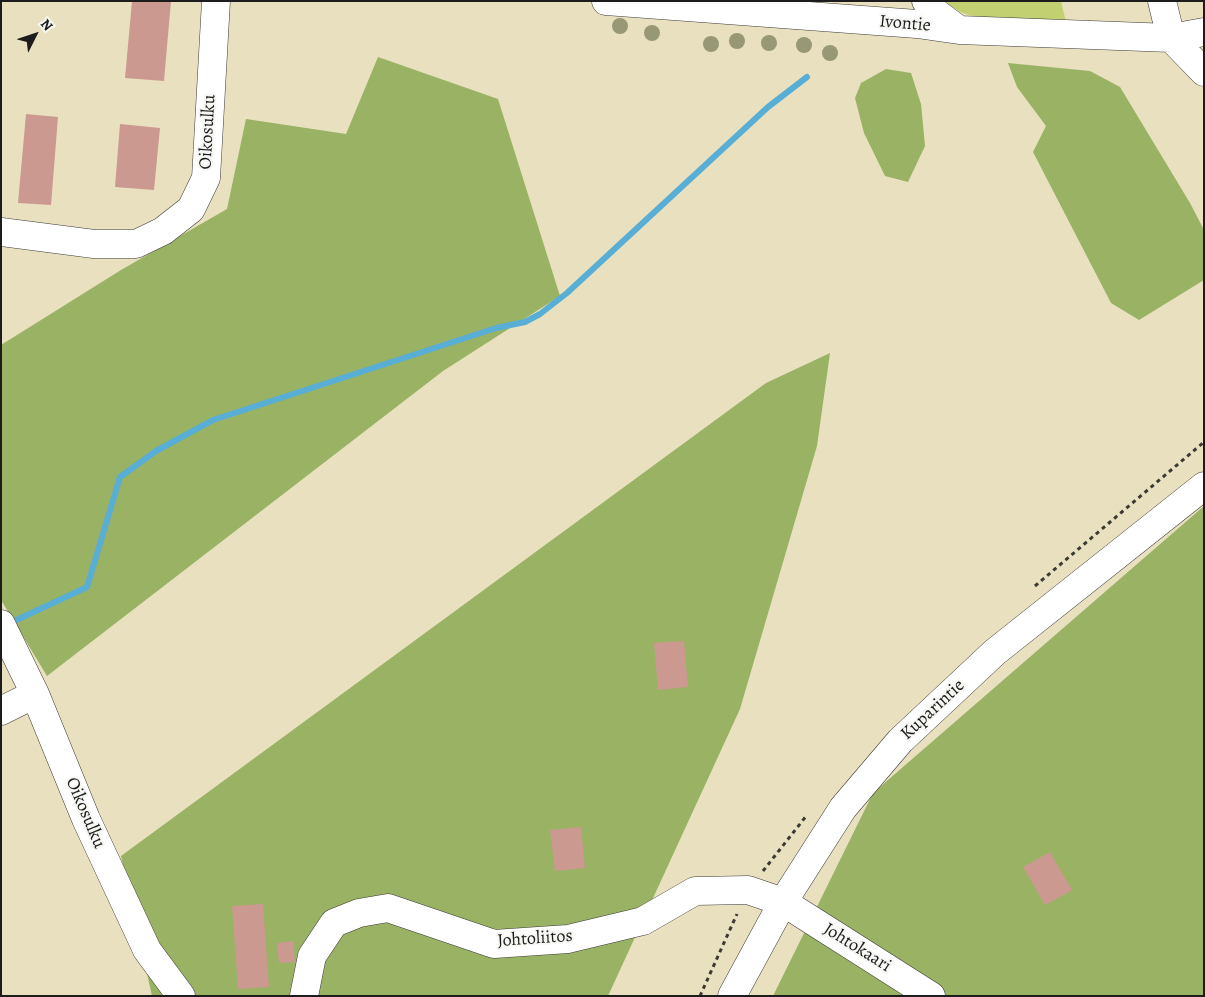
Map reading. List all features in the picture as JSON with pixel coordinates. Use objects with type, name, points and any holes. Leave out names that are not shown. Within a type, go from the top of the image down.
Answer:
[{"type":"street","name":"Oikosulku","points":[[1,232],[94,244],[136,244],[163,231],[191,209],[206,178],[216,1]]},
{"type":"street","name":"Ivontie","points":[[606,1],[917,24],[959,30],[1171,38],[1204,32]]},
{"type":"street","points":[[926,1],[935,12],[959,30]]},
{"type":"street","points":[[1162,1],[1171,38],[1204,72]]},
{"type":"street","name":"Kuparintie","points":[[732,996],[783,902],[843,808],[900,741],[995,652],[1204,486]]},
{"type":"street","name":"Oikosulku","points":[[1,624],[35,694],[86,818],[147,950],[181,996]]},
{"type":"street","points":[[1,711],[35,694]]},
{"type":"street","name":"Johtoliitos","points":[[304,996],[312,956],[317,948],[334,923],[359,913],[388,908],[494,944],[568,939],[643,921],[695,891],[748,890],[783,902]]},
{"type":"street","name":"Johtokaari","points":[[783,902],[931,996]]},
{"type":"green space","points":[[944,1],[1061,1],[1066,22],[1006,27],[960,12]]},
{"type":"green space","points":[[378,57],[498,99],[560,296],[443,371],[47,676],[1,600],[1,345],[121,270],[227,209],[246,119],[346,134]]},
{"type":"green space","points":[[1008,63],[1090,71],[1120,87],[1190,203],[1204,230],[1204,280],[1139,320],[1111,303],[1033,152],[1046,126],[1017,87]]},
{"type":"green space","points":[[886,69],[911,73],[921,104],[925,146],[908,182],[885,176],[864,133],[855,98],[861,83]]},
{"type":"green space","points":[[830,353],[817,446],[740,709],[608,996],[152,996],[121,856],[766,383]]},
{"type":"green space","points":[[1204,506],[1204,996],[773,996],[873,793]]},
{"type":"building","points":[[132,1],[171,1],[164,81],[125,78]]},
{"type":"building","points":[[26,114],[58,117],[51,205],[18,203]]},
{"type":"building","points":[[120,124],[160,128],[154,190],[115,187]]},
{"type":"building","points":[[684,641],[688,687],[658,690],[654,643]]},
{"type":"building","points":[[581,827],[585,868],[555,871],[550,830]]},
{"type":"building","points":[[1050,852],[1072,890],[1045,905],[1023,867]]},
{"type":"building","points":[[263,904],[269,987],[238,989],[232,906]]},
{"type":"building","points":[[293,941],[295,962],[279,963],[277,943]]},
{"type":"waterway","points":[[10,623],[87,587],[120,477],[156,451],[213,420],[496,328],[525,322],[540,314],[567,293],[768,107],[807,77]]}]
